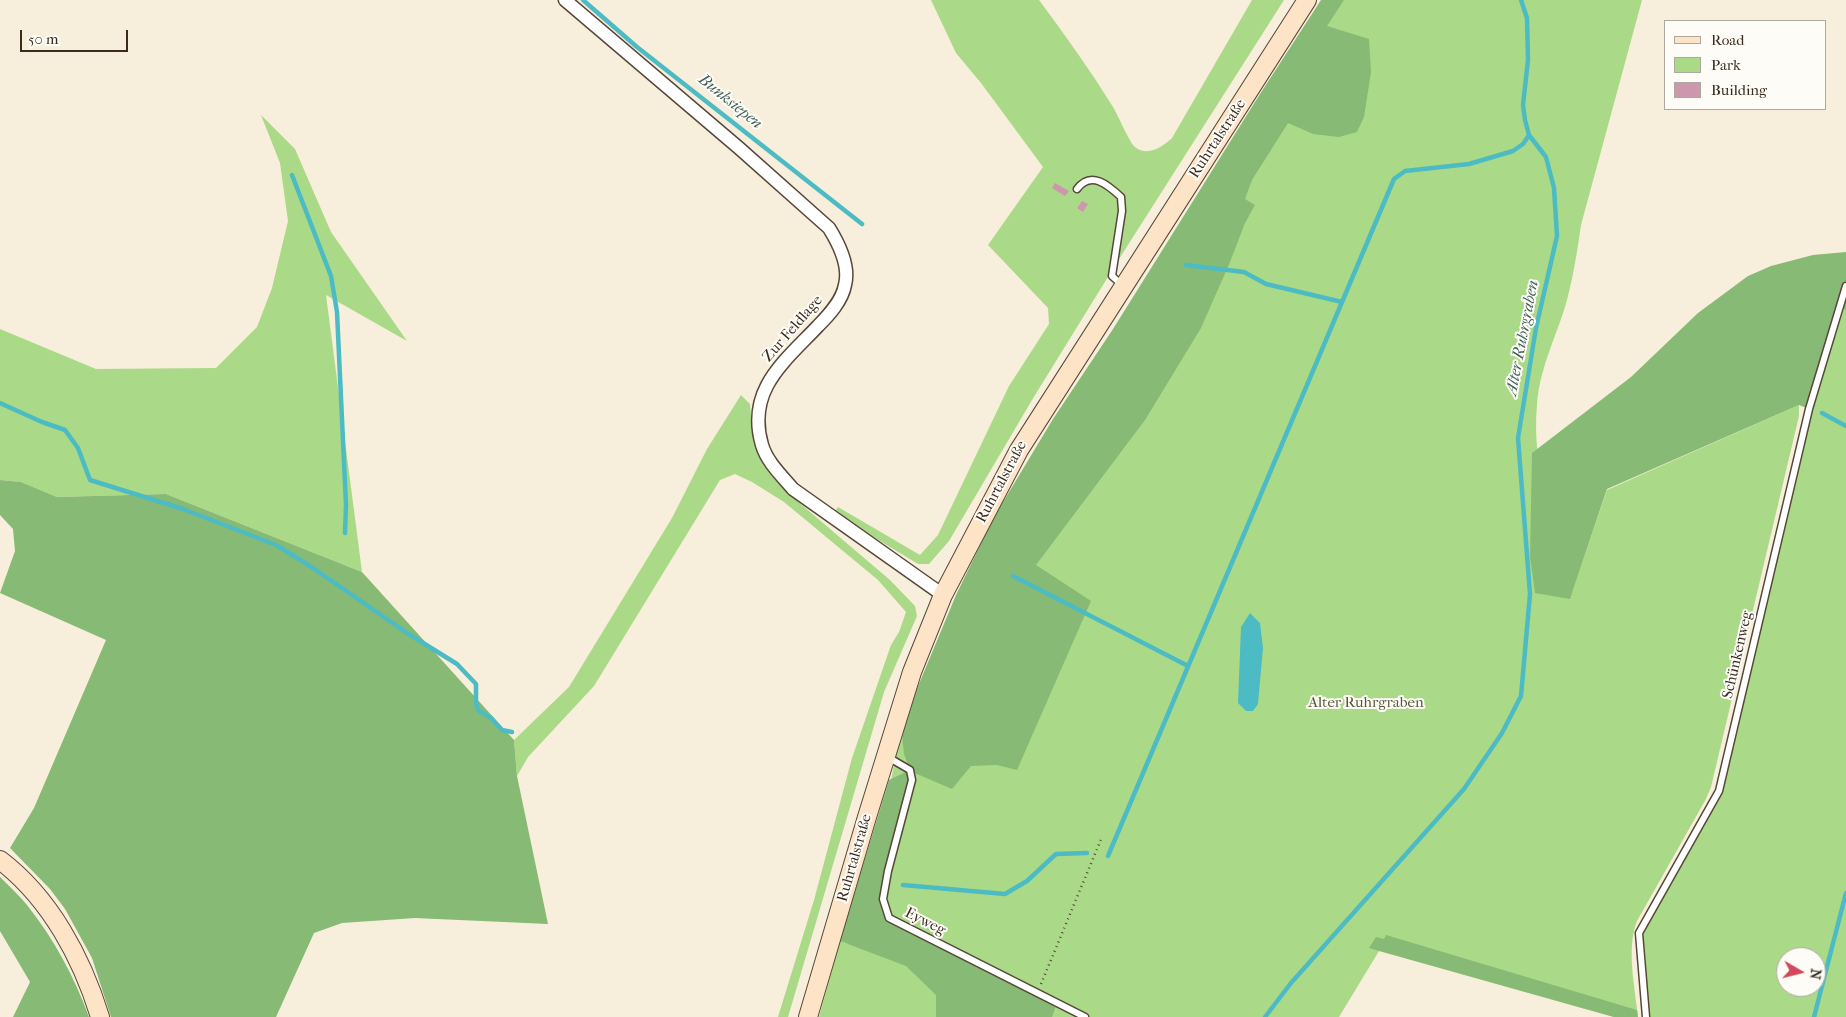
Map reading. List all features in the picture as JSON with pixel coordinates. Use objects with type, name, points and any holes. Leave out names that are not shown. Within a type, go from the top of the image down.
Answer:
[{"type":"main road","name":"Ruhrtalstraße","points":[[808,1017],[885,755],[912,672],[943,595],[1019,450],[1307,0]]},
{"type":"main road","points":[[0,860],[32,891],[72,948],[83,970],[100,1017]]},
{"type":"street","name":"Zur Feldlage","points":[[565,0],[746,154],[828,228],[836,240],[845,270],[845,285],[838,302],[827,317],[782,364],[764,388],[758,424],[762,447],[775,468],[793,489],[943,595]]},
{"type":"lane","points":[[1077,189],[1088,179],[1096,179],[1110,187],[1121,197],[1122,211],[1112,276],[1123,286]]},
{"type":"lane","name":"Schünkenweg","points":[[1646,1017],[1639,933],[1719,791],[1809,409],[1846,286]]},
{"type":"lane","name":"Eyweg","points":[[885,755],[910,770],[912,780],[888,871],[883,900],[889,918],[1085,1017]]},
{"type":"path","points":[[1037,993],[1102,837]]},
{"type":"green space","points":[[931,0],[1039,0],[1104,93],[1135,147],[1140,150],[1150,151],[1164,145],[1172,138],[1252,0],[1284,0],[1119,259],[1032,400],[949,541],[929,564],[918,564],[834,513],[838,507],[920,555],[938,535],[1009,386],[1049,324],[1048,308],[988,245],[1043,167],[981,83],[956,53]]},
{"type":"green space","points":[[1321,0],[1344,0],[1327,26],[1369,39],[1371,72],[1364,117],[1357,132],[1339,137],[1313,134],[1288,123],[1252,180],[1245,199],[1255,205],[1245,223],[1201,328],[1145,420],[1036,565],[1091,601],[1017,770],[997,765],[971,766],[952,789],[910,771],[912,780],[883,899],[889,918],[1057,1003],[1052,1017],[936,1017],[936,995],[906,966],[840,941],[889,780],[910,770],[904,754],[902,735],[916,691],[956,595],[994,517],[1053,419],[1113,329]]},
{"type":"green space","points":[[1331,0],[1642,0],[1581,225],[1568,297],[1544,367],[1538,392],[1536,429],[1541,478],[1551,527],[1570,598],[1607,490],[1799,405],[1799,416],[1711,787],[1637,921],[1634,932],[1632,968],[1638,1017],[1614,1017],[1379,951],[1339,1017],[819,1017],[840,941],[848,944],[882,825],[894,765],[894,752]]},
{"type":"green space","points":[[261,115],[295,149],[331,232],[407,341],[326,295],[362,572],[166,494],[57,497],[21,482],[0,480],[0,329],[96,369],[216,368],[257,327],[272,288],[288,221],[280,163]]},
{"type":"green space","points":[[1846,252],[1846,310],[1839,308],[1809,409],[1799,405],[1607,489],[1570,599],[1535,593],[1530,557],[1532,453],[1631,377],[1698,313],[1748,276],[1771,266],[1813,255]]},
{"type":"green space","points":[[1839,308],[1846,310],[1846,1017],[1646,1017],[1639,933],[1719,791],[1809,409]]},
{"type":"green space","points":[[741,395],[750,404],[753,437],[763,461],[796,500],[890,580],[915,606],[917,616],[884,692],[788,1017],[778,1017],[814,900],[852,758],[891,645],[899,632],[906,612],[878,580],[784,502],[735,474],[720,480],[594,686],[528,757],[517,776],[514,740],[569,687],[672,518],[707,449]]},
{"type":"green space","points":[[0,480],[21,482],[57,497],[166,494],[362,572],[514,740],[517,776],[548,924],[415,918],[342,923],[314,933],[276,1017],[111,1017],[92,958],[65,909],[50,889],[10,848],[34,808],[106,640],[0,593],[15,551],[13,529],[0,515]]},
{"type":"green space","points":[[0,877],[24,901],[55,945],[77,987],[89,1017],[13,1017],[30,982],[0,931]]},
{"type":"green space","points":[[1386,935],[1637,1010],[1638,1017],[1614,1017],[1369,948],[1376,937],[1384,939]]},
{"type":"water","points":[[1250,613],[1260,623],[1263,648],[1258,704],[1253,711],[1246,711],[1238,703],[1241,627]]},
{"type":"building","points":[[1055,183],[1069,191],[1065,196],[1052,188]]},
{"type":"building","points":[[1082,201],[1088,204],[1083,212],[1077,208]]},
{"type":"waterway","name":"Bunksiepen","points":[[583,0],[637,47],[862,224]]},
{"type":"waterway","name":"Alter Ruhrgraben","points":[[1265,1017],[1291,983],[1464,789],[1502,733],[1521,696],[1530,594],[1518,438],[1536,328],[1557,236],[1554,188],[1546,157],[1529,135],[1525,120],[1523,105],[1528,60],[1527,18],[1521,0]]},
{"type":"waterway","points":[[1108,856],[1394,179],[1405,171],[1469,164],[1513,151],[1523,144],[1529,135]]},
{"type":"waterway","points":[[292,175],[331,276],[337,312],[346,505],[345,533]]},
{"type":"waterway","points":[[1186,265],[1244,272],[1266,284],[1342,302]]},
{"type":"waterway","points":[[0,403],[65,430],[78,448],[90,480],[183,509],[276,545],[310,566],[407,633],[457,664],[476,684],[478,710],[491,718],[502,730],[512,732]]},
{"type":"waterway","points":[[1822,413],[1846,426]]},
{"type":"waterway","points":[[1013,576],[1188,666]]},
{"type":"waterway","points":[[903,885],[1005,894],[1027,881],[1056,854],[1087,853]]},
{"type":"waterway","points":[[1814,1017],[1846,893]]}]
